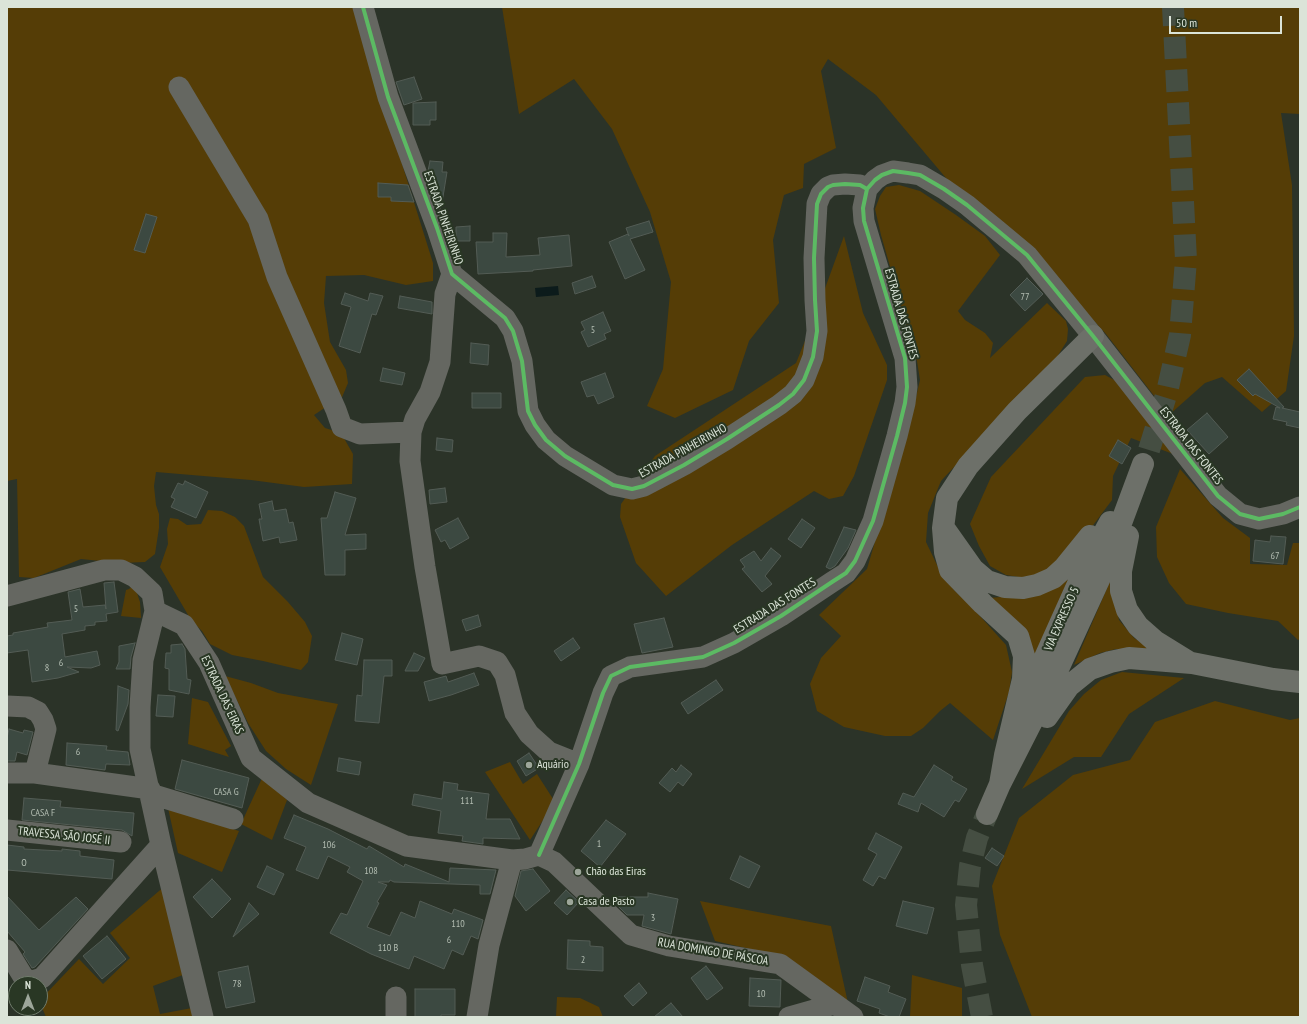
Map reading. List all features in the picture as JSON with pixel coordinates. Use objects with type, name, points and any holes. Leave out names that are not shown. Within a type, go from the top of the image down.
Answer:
[{"type":"main road","points":[[1000,784],[1005,755],[1023,679],[1024,656],[1018,636],[983,604],[950,570],[944,552],[943,528],[948,498],[968,466],[1017,411],[1093,336]]},
{"type":"main road","points":[[943,528],[973,570],[987,580],[1005,587],[1023,588],[1037,585],[1053,578],[1064,568],[1084,544],[1146,457]]},
{"type":"main road","points":[[1146,457],[1121,571],[1121,591],[1127,610],[1138,626],[1155,641],[1192,663]]},
{"type":"main road","name":"VIA EXPRESSO 5","points":[[987,814],[1000,784],[1053,680],[1104,570],[1146,457]]},
{"type":"main road","points":[[1000,784],[1069,686],[1090,669],[1110,662],[1128,658],[1192,663],[1273,679],[1300,682]]},
{"type":"street","name":"ESTRADA PINHEIRINHO","points":[[363,7],[388,97],[437,228],[452,274],[505,318],[513,330],[522,361],[528,410],[535,425],[546,440],[564,456],[614,486],[632,489],[644,486],[684,465],[727,439],[779,406],[793,394],[804,380],[813,357],[817,331],[814,258],[817,204],[821,194],[828,187],[833,185],[860,185],[868,189]]},
{"type":"street","points":[[179,87],[258,219],[277,277],[336,410],[342,427],[360,434],[411,432]]},
{"type":"street","name":"ESTRADA DAS FONTES","points":[[539,855],[579,764],[603,693],[611,676],[630,667],[703,657],[734,643],[781,616],[846,573],[855,561],[873,521],[897,436],[905,403],[907,387],[905,358],[864,221],[863,208],[868,189],[875,180],[893,171],[920,175],[944,189],[967,205],[1027,255],[1093,336],[1218,496],[1240,514],[1259,519],[1283,514],[1300,507]]},
{"type":"street","name":"ESTRADA PINHEIRINHO","points":[[452,274],[444,294],[440,362],[430,392],[415,419],[411,432],[410,461],[424,568],[442,664],[479,656],[497,662],[505,675],[515,713],[529,734],[549,752],[579,764]]},
{"type":"street","points":[[7,596],[104,570],[121,570],[135,576],[152,593],[155,611],[143,660],[140,706],[140,748],[161,845],[204,1017]]},
{"type":"street","name":"ESTRADA DAS EIRAS","points":[[155,611],[184,625],[209,663],[251,758],[308,803],[406,846],[512,860],[525,859],[539,855]]},
{"type":"street","points":[[7,706],[28,707],[38,712],[43,720],[46,729],[35,773]]},
{"type":"street","points":[[7,773],[35,773],[150,792],[233,819]]},
{"type":"street","name":"TRAVESSA SÃO JOSÉ II","points":[[7,830],[121,842]]},
{"type":"street","points":[[7,950],[24,978],[32,981],[42,978],[161,845]]},
{"type":"street","name":"RUA DOMINGO DE PÁSCOA","points":[[539,855],[554,862],[631,935],[669,946],[780,964],[852,1017]]},
{"type":"street","points":[[477,1017],[489,946],[512,860]]},
{"type":"street","points":[[396,996],[396,1017]]},
{"type":"street","points":[[790,1017],[835,1004]]},
{"type":"shaded area","points":[[7,7],[353,7],[433,263],[433,281],[406,285],[364,275],[326,276],[324,303],[330,342],[346,370],[348,383],[340,402],[329,405],[314,415],[325,428],[341,433],[353,454],[352,484],[304,487],[251,480],[156,472],[154,486],[156,505],[159,514],[159,528],[155,554],[145,562],[120,563],[81,559],[34,578],[19,577],[17,479],[7,481]]},
{"type":"shaded area","points":[[502,7],[1300,7],[1300,114],[1281,113],[1292,185],[1294,336],[1286,391],[1262,412],[1222,377],[1205,383],[1169,415],[1106,334],[1017,236],[951,184],[876,95],[828,59],[821,71],[836,148],[804,164],[803,188],[784,195],[773,240],[779,303],[749,341],[733,390],[675,418],[647,406],[663,369],[671,282],[650,212],[612,129],[574,79],[519,114]]},
{"type":"shaded area","points":[[899,185],[920,191],[956,215],[985,236],[1000,255],[958,311],[965,320],[985,333],[993,343],[990,358],[1047,303],[1066,321],[1068,329],[1067,341],[1057,357],[941,481],[928,513],[926,542],[938,567],[954,590],[970,605],[1006,645],[1012,672],[1009,692],[993,740],[950,703],[923,728],[911,736],[885,736],[844,727],[817,711],[810,684],[821,658],[841,636],[819,615],[867,569],[912,414],[920,380],[917,361],[875,209],[880,196],[886,187]]},
{"type":"shaded area","points":[[844,236],[863,313],[887,365],[887,380],[854,476],[843,496],[829,499],[814,491],[732,545],[666,596],[636,563],[620,517],[621,504],[655,456],[796,363]]},
{"type":"shaded area","points":[[558,286],[559,295],[536,297],[535,288]]},
{"type":"shaded area","points":[[1105,375],[1118,382],[1173,454],[1131,438],[1113,476],[1112,500],[1067,560],[1048,575],[1025,578],[1006,575],[990,566],[979,546],[970,524],[991,477],[1085,377]]},
{"type":"shaded area","points":[[1180,469],[1223,518],[1250,538],[1250,564],[1287,565],[1293,543],[1300,543],[1300,639],[1298,640],[1278,621],[1228,613],[1186,604],[1169,583],[1157,557],[1156,527]]},
{"type":"shaded area","points":[[208,510],[222,511],[235,517],[244,526],[263,577],[288,602],[305,622],[312,636],[308,662],[301,670],[232,655],[210,644],[202,631],[191,620],[160,567],[168,544],[167,529],[170,518],[178,519],[187,525],[201,524]]},
{"type":"shaded area","points":[[1074,576],[1038,662],[988,598],[1040,594]]},
{"type":"shaded area","points":[[1111,579],[1119,620],[1134,638],[1152,649],[1116,649],[1100,653],[1074,665]]},
{"type":"shaded area","points":[[134,584],[140,602],[141,618],[121,616],[126,590]]},
{"type":"shaded area","points":[[1122,672],[1184,678],[1129,714],[1101,757],[1074,757],[1022,789],[1069,711],[1084,694],[1101,680]]},
{"type":"shaded area","points":[[225,676],[251,683],[278,693],[338,704],[311,785],[286,769],[266,751],[248,723]]},
{"type":"shaded area","points":[[192,698],[208,702],[231,746],[225,750],[229,757],[188,744]]},
{"type":"shaded area","points":[[1215,701],[1290,720],[1300,718],[1300,1017],[1032,1017],[1000,935],[992,886],[1019,818],[1073,775],[1130,760],[1155,722]]},
{"type":"shaded area","points":[[510,762],[523,784],[537,774],[555,802],[530,840],[485,772]]},
{"type":"shaded area","points":[[263,776],[287,800],[272,840],[241,824]]},
{"type":"shaded area","points":[[168,808],[239,831],[222,872],[178,853]]},
{"type":"shaded area","points":[[166,885],[191,972],[153,986],[160,1014],[192,1008],[194,1017],[46,1017],[48,1016],[48,992],[79,959],[103,984],[130,958],[110,933]]},
{"type":"shaded area","points":[[700,901],[831,926],[848,1003],[781,956],[715,941]]},
{"type":"shaded area","points":[[912,975],[962,988],[962,1017],[910,1017]]},
{"type":"shaded area","points":[[557,997],[580,998],[599,1007],[603,1017],[556,1017]]},
{"type":"building","points":[[414,77],[422,99],[404,105],[396,82]]},
{"type":"building","points":[[436,102],[436,120],[430,120],[430,125],[413,125],[413,103]]},
{"type":"building","points":[[430,161],[443,162],[442,172],[447,172],[442,203],[440,203],[428,171]]},
{"type":"building","points":[[378,183],[408,185],[414,202],[391,201],[391,197],[378,197]]},
{"type":"building","points":[[146,214],[157,217],[145,253],[134,250]]},
{"type":"building","points":[[649,221],[653,232],[630,239],[645,270],[625,279],[609,242],[628,234],[629,236],[626,228]]},
{"type":"building","points":[[470,226],[470,241],[456,241],[456,227]]},
{"type":"building","points":[[493,233],[507,233],[506,257],[540,255],[538,238],[569,235],[572,266],[533,271],[478,274],[476,242],[493,242]]},
{"type":"building","points":[[592,276],[596,287],[575,294],[572,283]]},
{"type":"building","points":[[1027,278],[1043,294],[1025,311],[1010,295]]},
{"type":"building","points":[[345,293],[368,301],[370,293],[383,296],[376,315],[372,314],[360,353],[339,346],[351,307],[341,304]]},
{"type":"building","points":[[400,296],[432,302],[432,314],[398,308]]},
{"type":"building","points":[[603,312],[611,331],[604,334],[606,339],[588,347],[581,332],[585,330],[581,322]]},
{"type":"building","points":[[471,343],[489,345],[488,365],[470,363]]},
{"type":"building","points":[[383,368],[405,373],[402,385],[380,381]]},
{"type":"building","points":[[1249,369],[1284,407],[1282,408],[1300,412],[1300,428],[1286,425],[1287,422],[1273,419],[1276,407],[1280,408],[1255,394],[1253,396],[1237,380]]},
{"type":"building","points":[[605,373],[614,397],[598,404],[594,395],[587,397],[581,382]]},
{"type":"building","points":[[472,393],[501,393],[501,408],[472,408]]},
{"type":"building","points":[[1207,413],[1228,437],[1209,454],[1187,430]]},
{"type":"building","points":[[437,438],[453,440],[452,452],[436,450]]},
{"type":"building","points":[[1118,440],[1131,448],[1122,464],[1109,456]]},
{"type":"building","points":[[185,481],[208,492],[196,518],[171,507],[175,499],[171,497],[178,483],[183,485]]},
{"type":"building","points":[[445,488],[447,502],[430,504],[429,490]]},
{"type":"building","points":[[335,492],[356,498],[345,535],[366,534],[366,549],[345,550],[345,575],[325,575],[321,518],[327,518]]},
{"type":"building","points":[[272,501],[274,511],[286,509],[289,523],[293,522],[297,540],[280,543],[279,537],[263,541],[259,519],[262,519],[259,504]]},
{"type":"building","points":[[458,518],[469,538],[450,549],[445,540],[441,542],[435,530]]},
{"type":"building","points":[[802,519],[815,528],[801,548],[788,539]]},
{"type":"building","points":[[844,527],[856,530],[848,548],[835,566],[830,569],[826,567]]},
{"type":"building","points":[[1271,536],[1286,537],[1283,564],[1253,561],[1255,540],[1270,542]]},
{"type":"building","points":[[771,548],[781,556],[765,576],[772,584],[762,592],[742,569],[745,567],[740,560],[754,551],[761,561]]},
{"type":"building","points":[[114,582],[118,612],[106,614],[107,621],[95,622],[95,625],[85,626],[85,630],[62,634],[65,657],[97,651],[100,665],[91,668],[67,667],[79,672],[58,678],[32,682],[28,650],[7,653],[7,636],[13,635],[13,633],[48,627],[47,623],[72,620],[68,592],[80,589],[83,607],[105,605],[106,609],[104,583]]},
{"type":"building","points":[[478,615],[481,626],[466,631],[462,620]]},
{"type":"building","points":[[664,618],[673,647],[642,653],[634,624]]},
{"type":"building","points":[[342,633],[363,639],[357,665],[335,660]]},
{"type":"building","points":[[573,638],[580,648],[561,661],[554,651]]},
{"type":"building","points":[[135,643],[131,657],[130,669],[116,669],[119,662],[119,646]]},
{"type":"building","points":[[182,644],[185,649],[187,679],[191,680],[189,694],[169,690],[169,669],[165,668],[166,653],[171,653],[171,645]]},
{"type":"building","points":[[414,653],[425,658],[418,671],[405,671]]},
{"type":"building","points":[[364,660],[392,660],[392,676],[384,676],[379,723],[355,721],[357,695],[362,696]]},
{"type":"building","points":[[474,673],[479,685],[429,701],[424,682],[446,676],[448,682]]},
{"type":"building","points":[[716,680],[723,690],[688,714],[681,703]]},
{"type":"building","points":[[118,686],[129,690],[128,704],[118,731],[116,730]]},
{"type":"building","points":[[158,695],[175,696],[173,717],[156,716]]},
{"type":"building","points":[[9,729],[23,733],[24,730],[33,732],[27,755],[17,752],[15,761],[7,761],[7,738]]},
{"type":"building","points":[[67,743],[107,746],[106,750],[128,752],[130,765],[106,764],[105,770],[66,765]]},
{"type":"building","points":[[529,753],[539,768],[526,776],[517,761]]},
{"type":"building","points":[[339,758],[361,762],[359,775],[337,771]]},
{"type":"building","points":[[182,760],[249,778],[242,808],[175,789]]},
{"type":"building","points":[[681,765],[692,774],[683,786],[678,782],[670,792],[659,783],[672,768],[676,772]]},
{"type":"building","points":[[934,765],[953,777],[951,780],[967,789],[959,802],[955,800],[944,817],[921,803],[918,812],[898,804],[903,793],[914,797]]},
{"type":"building","points":[[444,782],[458,784],[457,790],[489,794],[486,819],[510,819],[520,839],[483,838],[483,844],[462,841],[463,836],[438,833],[441,811],[412,805],[414,794],[442,799]]},
{"type":"building","points":[[24,798],[61,801],[60,807],[134,813],[132,836],[122,830],[22,820]]},
{"type":"building","points":[[294,815],[328,829],[367,849],[369,846],[404,867],[405,864],[449,882],[450,868],[496,870],[490,894],[480,894],[480,885],[394,882],[390,880],[389,882],[378,882],[387,885],[377,902],[379,903],[367,927],[390,936],[401,912],[415,918],[420,901],[452,914],[454,909],[483,920],[478,939],[471,936],[463,955],[452,950],[444,969],[414,956],[409,969],[371,954],[330,933],[341,913],[347,915],[363,881],[347,872],[350,867],[328,856],[318,879],[296,870],[306,847],[284,838]]},
{"type":"building","points":[[606,820],[626,834],[600,867],[581,851]]},
{"type":"building","points":[[876,833],[902,847],[885,879],[879,876],[873,886],[863,880],[877,854],[868,849]]},
{"type":"building","points":[[7,845],[24,847],[24,849],[62,851],[62,849],[80,851],[80,856],[114,860],[112,879],[7,870]]},
{"type":"building","points":[[992,848],[1004,856],[997,866],[985,858]]},
{"type":"building","points":[[740,856],[760,866],[749,888],[730,879]]},
{"type":"building","points":[[267,866],[284,874],[274,895],[257,887]]},
{"type":"building","points":[[533,869],[550,891],[526,911],[515,896],[521,871]]},
{"type":"building","points":[[212,879],[231,899],[212,918],[193,897]]},
{"type":"building","points":[[566,890],[579,902],[567,915],[554,903]]},
{"type":"building","points":[[648,893],[678,899],[671,934],[642,926],[644,915],[627,915],[617,905],[616,897],[648,897]]},
{"type":"building","points":[[7,896],[39,930],[76,897],[88,909],[35,967],[32,968],[23,954],[25,952],[7,931]]},
{"type":"building","points":[[903,901],[934,908],[927,934],[896,926]]},
{"type":"building","points":[[249,903],[259,914],[233,937]]},
{"type":"building","points":[[107,936],[126,959],[102,979],[83,956]]},
{"type":"building","points":[[568,940],[590,941],[590,946],[603,947],[603,971],[567,969]]},
{"type":"building","points":[[248,966],[255,1002],[226,1008],[218,972]]},
{"type":"building","points":[[706,966],[723,988],[707,1000],[691,978]]},
{"type":"building","points":[[865,977],[890,986],[888,992],[906,999],[899,1017],[890,1017],[879,1013],[880,1009],[857,1001]]},
{"type":"building","points":[[750,978],[781,980],[780,1007],[749,1006]]},
{"type":"building","points":[[639,983],[647,993],[633,1006],[624,996]]},
{"type":"building","points":[[415,989],[455,989],[455,1015],[441,1015],[441,1017],[415,1017]]},
{"type":"building","points":[[671,1003],[683,1017],[654,1017]]},
{"type":"tunnel","points":[[1149,450],[1167,392],[1180,335],[1186,260],[1173,7]]},
{"type":"tunnel","points":[[982,1017],[972,965],[966,905],[970,866],[977,838],[987,814]]},
{"type":"cycle path","points":[[363,7],[388,97],[437,228],[452,274],[505,318],[513,331],[522,361],[528,411],[535,425],[546,440],[565,456],[613,485],[632,489],[644,486],[684,465],[727,439],[779,405],[793,394],[804,380],[813,357],[817,331],[814,258],[817,204],[821,194],[828,187],[833,185],[860,185],[867,189]]},
{"type":"cycle path","points":[[539,855],[579,764],[603,693],[611,676],[630,667],[703,657],[734,643],[781,616],[846,573],[855,561],[873,521],[897,436],[905,403],[907,387],[905,358],[864,221],[863,208],[867,189],[882,175],[893,171],[920,175],[967,205],[1027,255],[1093,336],[1218,496],[1240,514],[1259,519],[1283,514],[1300,507]]},
{"type":"place","name":"Aquário","points":[[529,765]]},
{"type":"place","name":"Chão das Eiras","points":[[578,872]]},
{"type":"place","name":"Casa de Pasto","points":[[570,902]]}]
